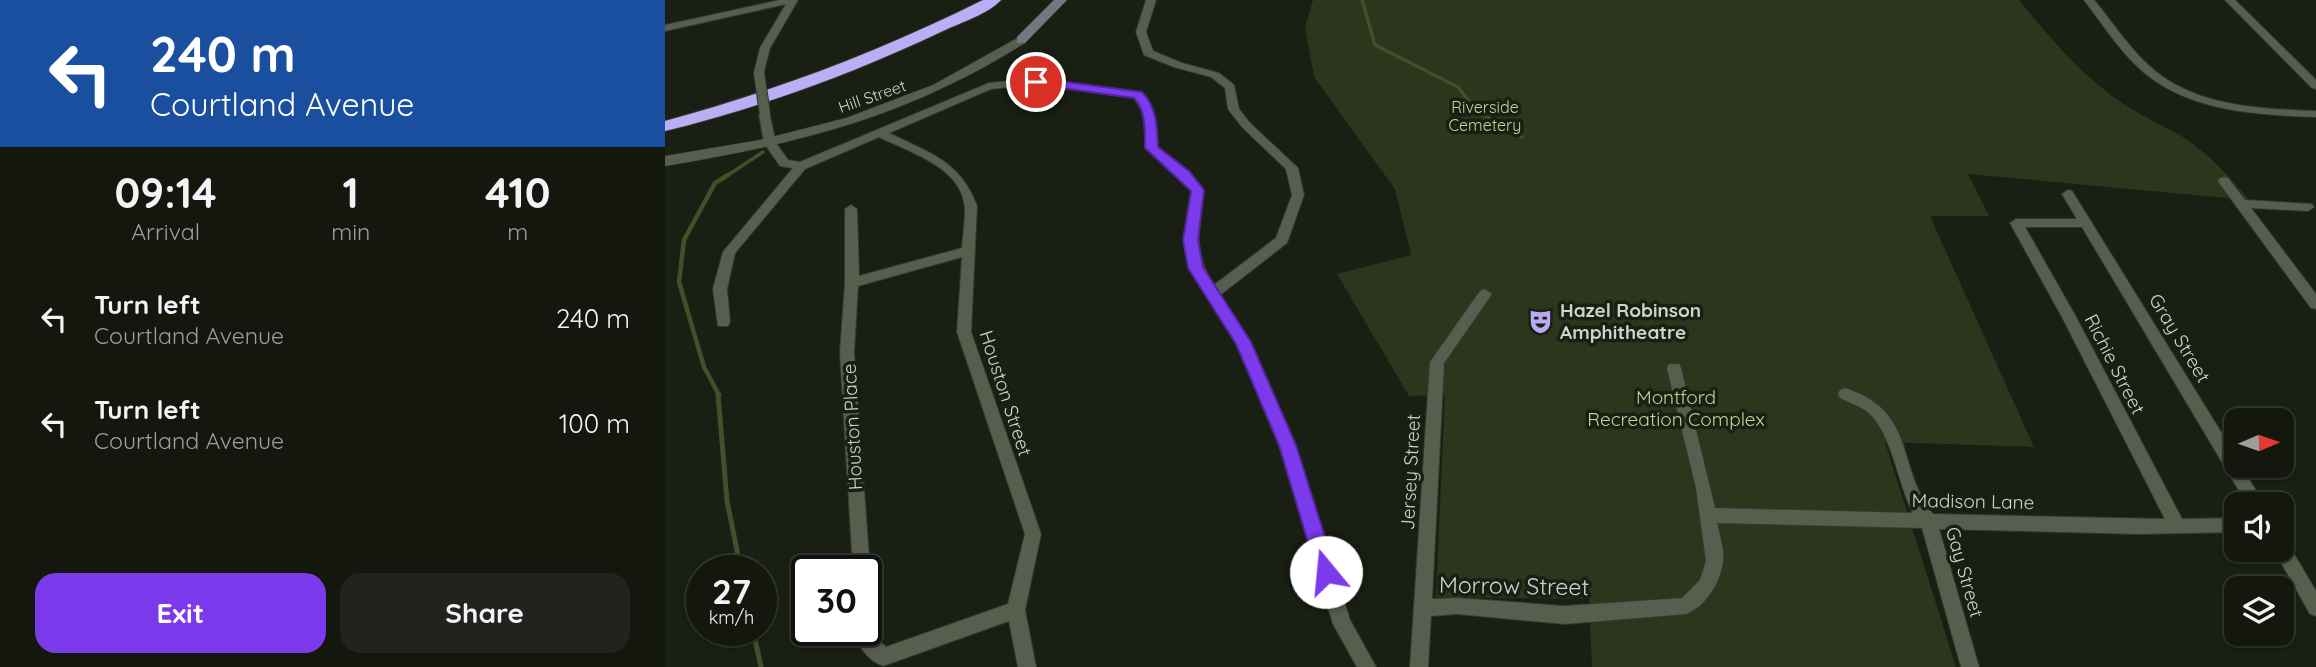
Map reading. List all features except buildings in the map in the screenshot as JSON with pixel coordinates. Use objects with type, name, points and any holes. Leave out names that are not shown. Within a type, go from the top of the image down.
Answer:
[{"type":"highway","points":[[665,115],[699,108],[813,71],[900,37],[979,0]]},
{"type":"highway","points":[[665,126],[731,110],[826,78],[940,28],[994,0]]},
{"type":"main road","name":"Hill Street","points":[[1021,40],[1061,0]]},
{"type":"street","points":[[1151,0],[1141,32],[1148,53],[1215,75],[1223,81],[1230,88],[1234,109],[1246,125],[1292,168],[1298,195],[1282,240],[1214,292]]},
{"type":"street","points":[[2089,0],[2155,76],[2191,94],[2250,112],[2316,114]]},
{"type":"street","points":[[2230,0],[2316,86]]},
{"type":"street","points":[[665,28],[793,1]]},
{"type":"street","points":[[793,1],[765,48],[759,73],[770,143],[784,163],[801,166]]},
{"type":"street","name":"Hill Street","points":[[665,161],[770,143],[861,120],[906,104],[957,81],[1021,40]]},
{"type":"street","points":[[723,322],[720,289],[729,252],[801,166],[949,103],[999,85],[1036,82],[1137,95],[1144,102],[1151,122],[1152,148],[1185,174],[1198,190],[1191,240],[1196,268],[1214,292],[1243,342],[1287,445],[1342,624],[1367,667]]},
{"type":"street","name":"Houston Street","points":[[880,134],[947,166],[966,186],[971,206],[964,332],[1033,534],[1016,610],[1027,667]]},
{"type":"street","points":[[2224,181],[2316,304]]},
{"type":"street","name":"Gray Street","points":[[2068,194],[2249,492]]},
{"type":"street","points":[[2243,204],[2308,207]]},
{"type":"street","name":"Houston Place","points":[[851,209],[852,283],[847,353],[860,555]]},
{"type":"street","name":"Richie Street","points":[[2086,223],[2015,223],[2069,317],[2176,524]]},
{"type":"street","points":[[852,283],[967,251]]},
{"type":"street","name":"Jersey Street","points":[[1419,667],[1437,362],[1485,294]]},
{"type":"street","name":"Morrow Street","points":[[1424,608],[1457,606],[1565,615],[1686,606],[1707,585],[1715,561],[1709,515],[1674,368]]},
{"type":"street","name":"Gay Street","points":[[1845,394],[1874,408],[1891,432],[1914,506],[1929,520],[1970,667]]},
{"type":"street","name":"Madison Lane","points":[[1709,515],[2140,527],[2224,525]]},
{"type":"street","points":[[2289,562],[2316,608]]},
{"type":"street","points":[[871,646],[883,657],[1016,610]]},
{"type":"green space","name":"Montford Recreation Complex","points":[[1313,0],[2019,0],[2054,42],[2093,80],[2129,108],[2192,144],[2218,166],[2249,200],[1968,174],[1989,216],[1930,216],[2034,447],[1885,442],[1956,667],[1592,667],[1589,599],[1436,597],[1445,395],[1409,396],[1337,274],[1411,255],[1395,189],[1314,77],[1305,27]]},
{"type":"waterway","points":[[1362,0],[1375,45],[1458,87],[1477,112],[1522,137]]},
{"type":"waterway","points":[[725,177],[763,152]]},
{"type":"waterway","points":[[719,395],[704,367],[679,282],[684,240],[715,183],[728,175]]},
{"type":"waterway","points":[[718,394],[727,501],[738,555]]},
{"type":"waterway","points":[[756,646],[761,667]]},
{"type":"place","name":"Hazel Robinson Amphitheatre","points":[[1540,321]]},
{"type":"route","points":[[1036,82],[1137,95],[1144,102],[1151,122],[1152,148],[1185,174],[1198,190],[1191,240],[1196,268],[1214,292],[1243,342],[1287,445],[1326,572]]},
{"type":"park label","name":"Riverside Cemetery","points":[[1485,116]]}]
